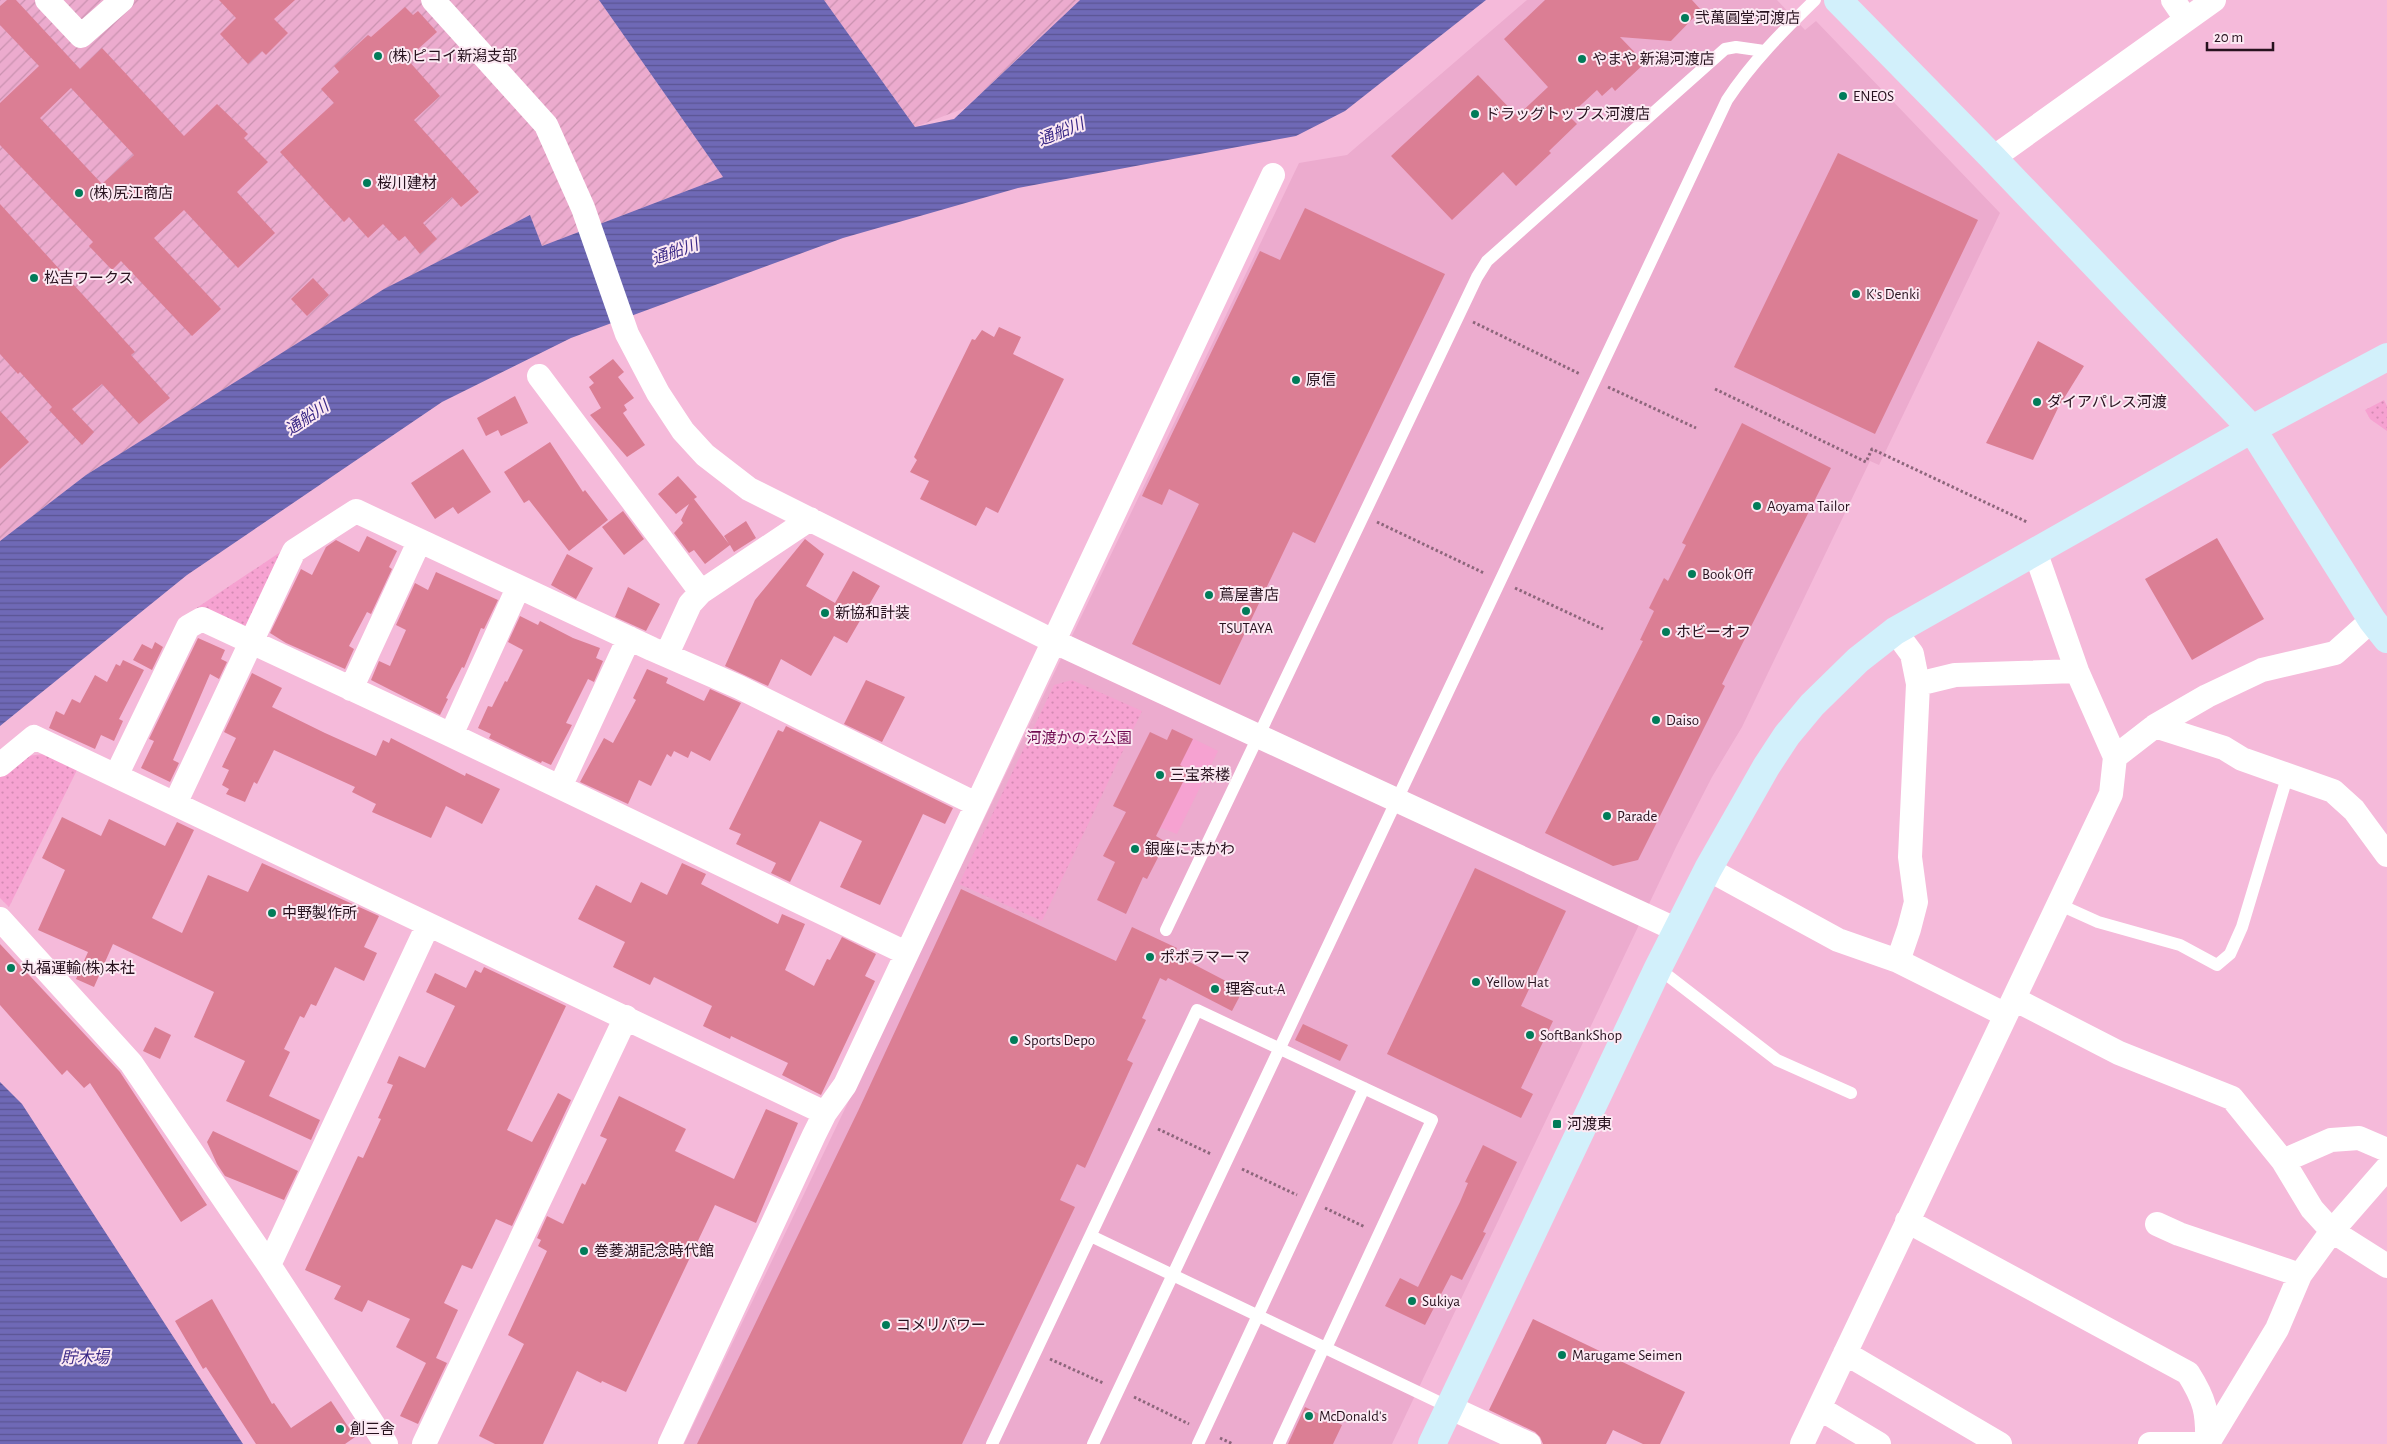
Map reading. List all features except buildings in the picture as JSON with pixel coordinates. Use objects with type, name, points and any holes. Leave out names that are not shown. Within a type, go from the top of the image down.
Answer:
[{"type":"street","points":[[48,0],[81,36],[122,0]]},
{"type":"street","points":[[433,0],[546,125],[583,208],[627,334],[658,393],[683,431],[705,455],[749,489],[1055,642],[1677,930]]},
{"type":"street","points":[[1838,0],[1993,158],[2252,429],[2382,630],[2335,653],[2262,670],[2207,696],[2156,726],[2115,757]]},
{"type":"street","points":[[2172,0],[2186,19]]},
{"type":"street","points":[[1993,158],[2214,0]]},
{"type":"street","points":[[670,1444],[825,1113],[845,1085],[1273,175]]},
{"type":"street","points":[[1432,1444],[1658,968],[1708,869],[1766,767],[1787,735],[1812,705],[1858,660],[1895,631],[2252,429],[2387,356]]},
{"type":"street","points":[[539,376],[701,592]]},
{"type":"street","points":[[175,804],[294,551],[356,511],[518,588],[667,654],[976,804]]},
{"type":"street","points":[[667,654],[690,604],[701,592],[810,519]]},
{"type":"street","points":[[351,689],[419,542]]},
{"type":"street","points":[[1802,1444],[2111,794],[2115,757],[2077,671],[2035,551]]},
{"type":"street","points":[[451,735],[518,588]]},
{"type":"street","points":[[116,776],[188,627],[202,619],[451,735],[906,953]]},
{"type":"street","points":[[1895,631],[1912,654],[1918,684],[1910,857],[1916,902],[1910,929],[1898,961]]},
{"type":"street","points":[[560,787],[629,638]]},
{"type":"street","points":[[1918,684],[1955,675],[2077,671]]},
{"type":"street","points":[[2156,726],[2224,748],[2242,759],[2333,791],[2354,810],[2387,855]]},
{"type":"street","points":[[0,765],[34,737],[825,1113]]},
{"type":"street","points":[[1708,869],[1838,940],[1898,961],[2232,1098],[2284,1161],[2312,1208],[2332,1231],[2387,1266]]},
{"type":"street","points":[[0,919],[131,1063],[269,1265],[386,1444]]},
{"type":"street","points":[[269,1265],[428,925]]},
{"type":"street","points":[[424,1444],[626,1017]]},
{"type":"street","points":[[2284,1161],[2331,1140],[2359,1138],[2387,1150]]},
{"type":"street","points":[[1907,1221],[2188,1373],[2200,1392],[2208,1416],[2207,1444],[2277,1329],[2300,1275],[2332,1231],[2387,1168]]},
{"type":"street","points":[[2157,1224],[2179,1234],[2300,1275]]},
{"type":"street","points":[[1845,1353],[2000,1444]]},
{"type":"street","points":[[1449,1407],[1530,1444]]},
{"type":"street","points":[[1819,1408],[1879,1444]]},
{"type":"street","points":[[2150,1444],[2202,1444]]},
{"type":"lane","points":[[1093,1444],[1398,801],[1727,100],[1743,75],[1764,51],[1816,0]]},
{"type":"lane","points":[[1166,930],[1477,277],[1487,262],[1725,48],[1736,47],[1764,51]]},
{"type":"lane","points":[[2058,904],[2098,922],[2180,946],[2217,965],[2230,954],[2242,927],[2288,774]]},
{"type":"lane","points":[[1658,968],[1777,1060],[1851,1094]]},
{"type":"lane","points":[[992,1444],[1197,1010],[1432,1120],[1279,1444]]},
{"type":"lane","points":[[1198,1444],[1364,1088]]},
{"type":"lane","points":[[1091,1236],[1449,1407]]},
{"type":"path","points":[[1715,389],[1866,462],[1872,449],[2027,522]]},
{"type":"path","points":[[1144,1122],[1379,1233]]},
{"type":"shaded area","points":[[0,0],[599,0],[723,177],[542,246],[530,215],[395,284],[86,475],[0,541]]},
{"type":"shaded area","points":[[824,0],[1080,0],[965,108],[915,127]]},
{"type":"shaded area","points":[[1527,0],[1777,0],[1805,30],[1816,21],[2000,213],[1879,465],[1870,461],[1742,727],[1712,777],[1677,845],[1392,1444],[684,1444],[1299,163],[1347,155]]},
{"type":"green space","points":[[2384,400],[2387,406],[2387,431],[2370,419],[2365,410]]},
{"type":"green space","points":[[285,549],[246,629],[192,611]]},
{"type":"green space","name":"河渡かのえ公園","points":[[1072,680],[1142,711],[1042,921],[959,884],[1054,685]]},
{"type":"green space","points":[[1192,738],[1218,751],[1177,834],[1151,824],[1163,823],[1170,808],[1173,778],[1186,784],[1191,772],[1179,766]]},
{"type":"green space","points":[[44,754],[77,770],[9,907],[0,898],[0,777],[27,756]]},
{"type":"water","name":"通船川","points":[[599,0],[824,0],[915,127],[954,119],[1080,0],[1486,0],[1345,111],[1296,136],[1018,188],[843,238],[571,338],[442,402],[187,575],[0,726],[0,541],[86,475],[384,289],[530,215],[542,246],[723,177]]},
{"type":"water","name":"貯木場","points":[[0,1082],[22,1104],[243,1444],[0,1444]]},
{"type":"place","name":"弐萬圓堂河渡店","points":[[1685,18]]},
{"type":"place","name":"(株)ピコイ新潟支部","points":[[378,56]]},
{"type":"place","name":"やまや 新潟河渡店","points":[[1582,59]]},
{"type":"place","name":"ENEOS","points":[[1843,96]]},
{"type":"place","name":"ドラッグトップス河渡店","points":[[1475,114]]},
{"type":"place","name":"桜川建材","points":[[367,183]]},
{"type":"place","name":"(株)尻江商店","points":[[79,193]]},
{"type":"place","name":"松吉ワークス","points":[[34,278]]},
{"type":"place","name":"K's Denki","points":[[1856,294]]},
{"type":"place","name":"原信","points":[[1296,380]]},
{"type":"place","name":"ダイアパレス河渡","points":[[2037,402]]},
{"type":"place","name":"Aoyama Tailor","points":[[1757,506]]},
{"type":"place","name":"Book Off","points":[[1692,574]]},
{"type":"place","name":"蔦屋書店","points":[[1209,595]]},
{"type":"place","name":"TSUTAYA","points":[[1246,611]]},
{"type":"place","name":"新協和計装","points":[[825,613]]},
{"type":"place","name":"ホビーオフ","points":[[1666,632]]},
{"type":"place","name":"Daiso","points":[[1656,720]]},
{"type":"place","name":"三宝茶楼","points":[[1160,775]]},
{"type":"place","name":"Parade","points":[[1607,816]]},
{"type":"place","name":"銀座に志かわ","points":[[1135,849]]},
{"type":"place","name":"中野製作所","points":[[272,913]]},
{"type":"place","name":"ポポラマーマ","points":[[1150,957]]},
{"type":"place","name":"丸福運輸(株)本社","points":[[11,968]]},
{"type":"place","name":"Yellow Hat","points":[[1476,982]]},
{"type":"place","name":"理容cut-A","points":[[1215,989]]},
{"type":"place","name":"SoftBankShop","points":[[1530,1035]]},
{"type":"place","name":"Sports Depo","points":[[1014,1040]]},
{"type":"place","name":"河渡東","points":[[1557,1124]]},
{"type":"place","name":"巻菱湖記念時代館","points":[[584,1251]]},
{"type":"place","name":"Sukiya","points":[[1412,1301]]},
{"type":"place","name":"コメリパワー","points":[[886,1325]]},
{"type":"place","name":"Marugame Seimen","points":[[1562,1355]]},
{"type":"place","name":"McDonald's","points":[[1309,1416]]},
{"type":"place","name":"創三舎","points":[[340,1429]]}]
